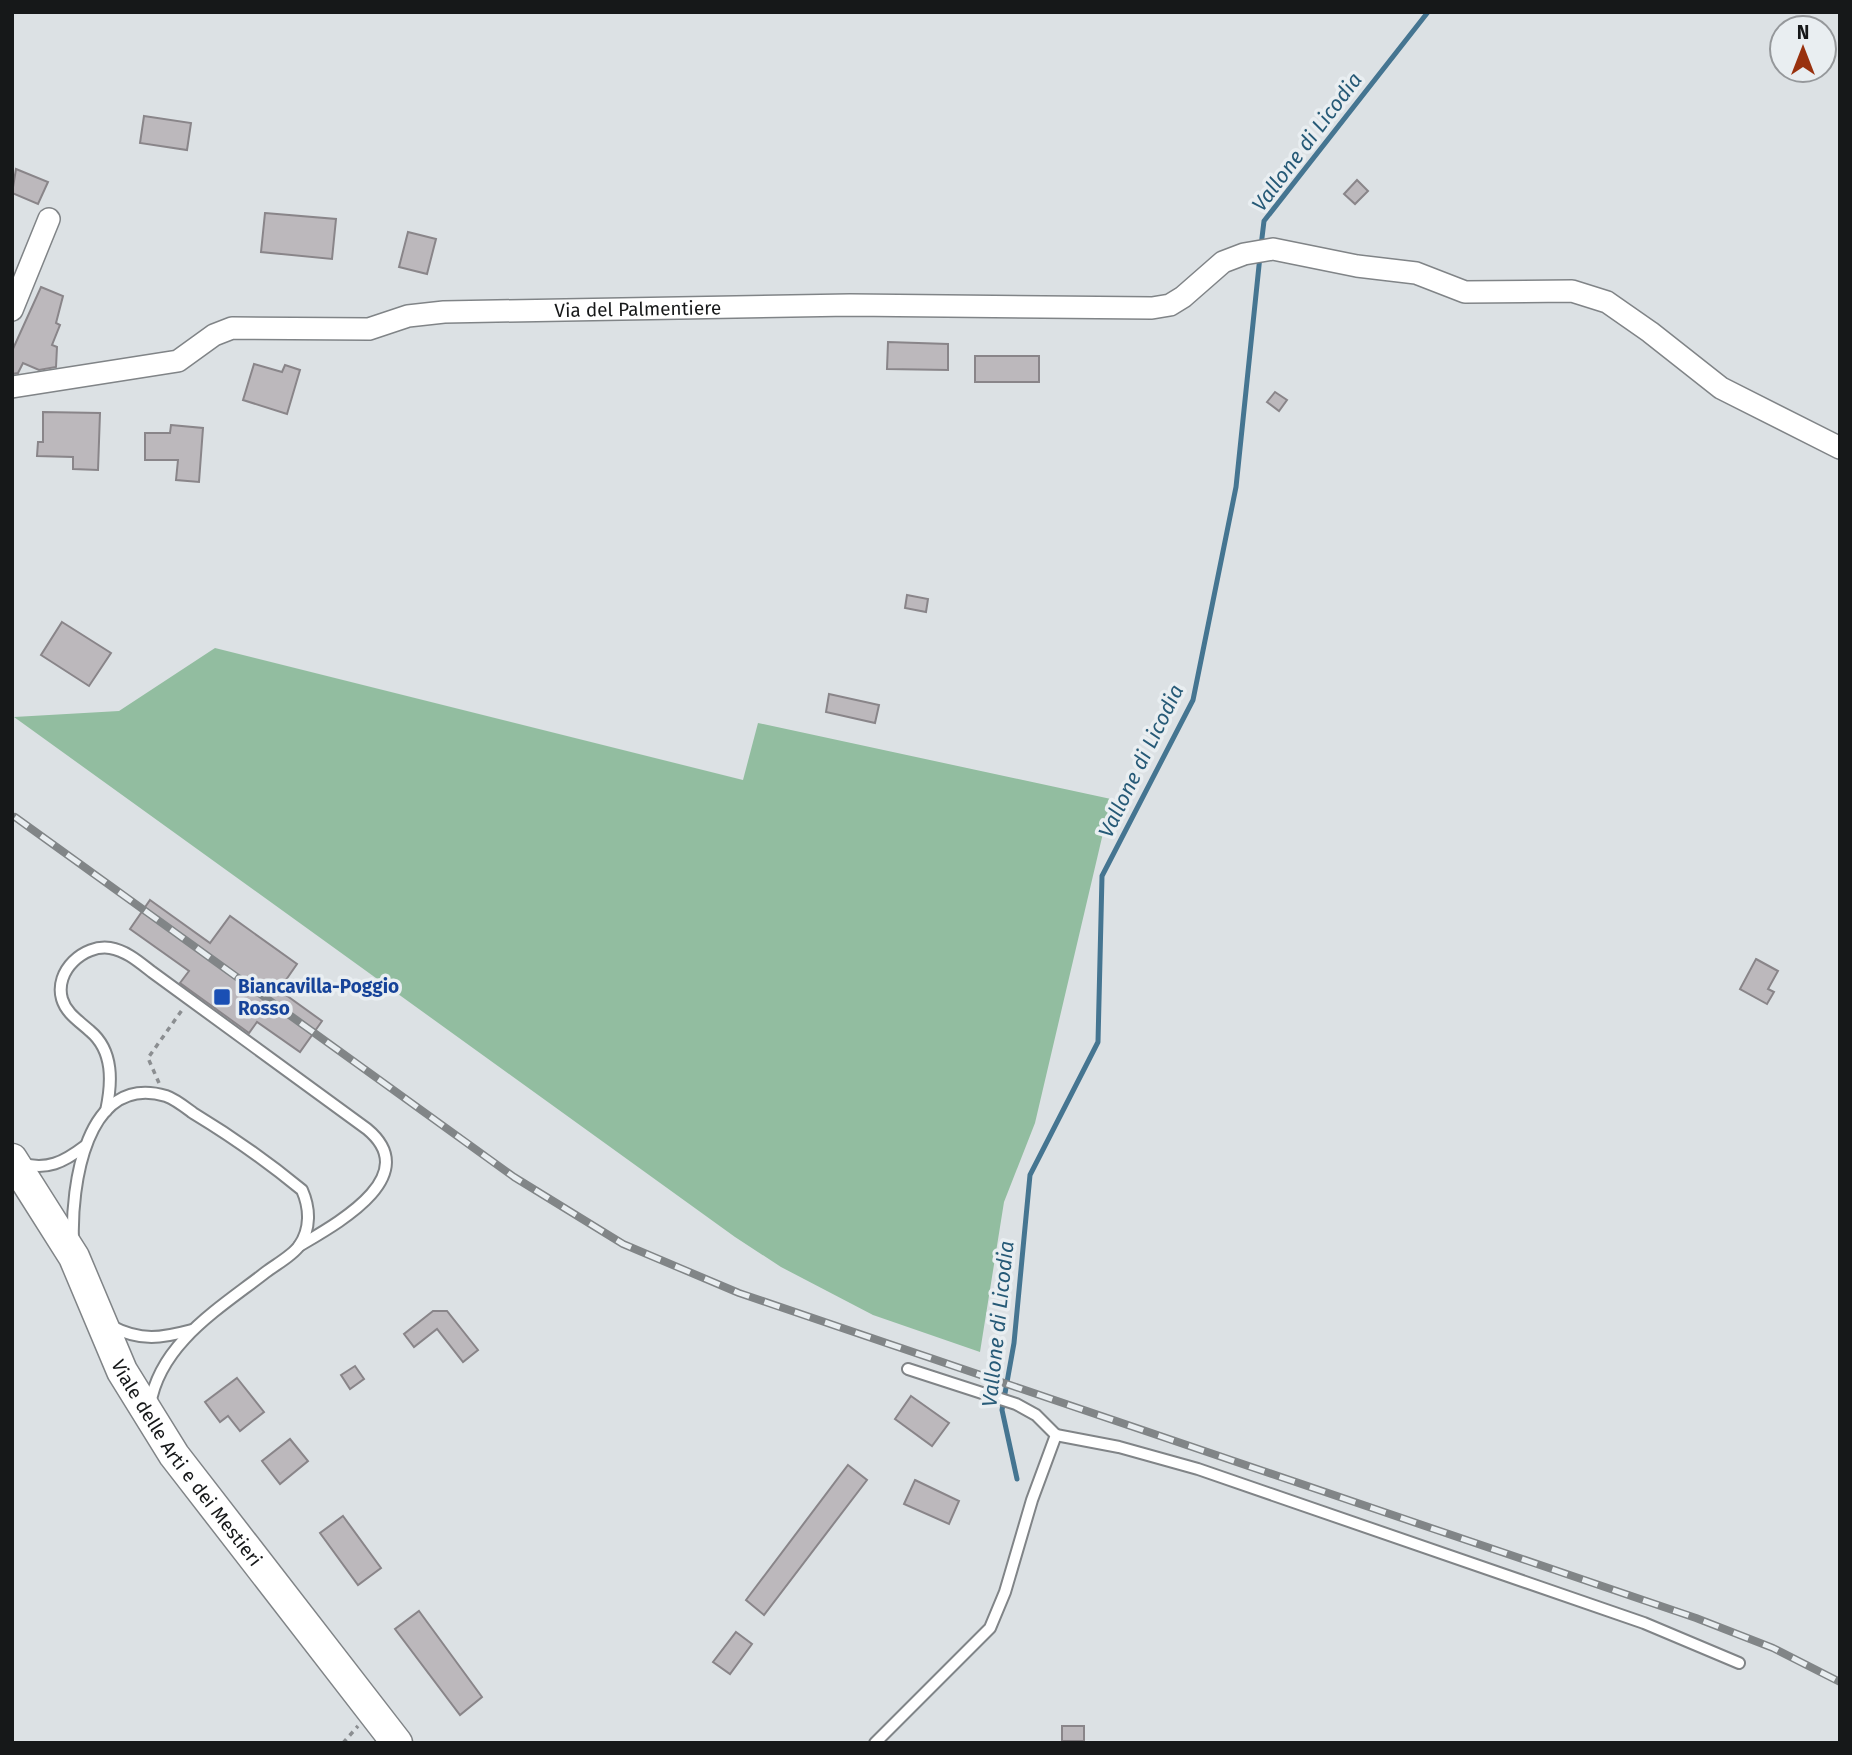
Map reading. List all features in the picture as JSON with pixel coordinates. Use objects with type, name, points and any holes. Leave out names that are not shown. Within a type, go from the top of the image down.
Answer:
[{"type":"street","points":[[12,310],[21,262],[49,219]]},
{"type":"street","name":"Via del Palmentiere","points":[[12,387],[178,361],[214,335],[232,327],[369,329],[408,316],[444,312],[850,305],[1152,308],[1170,305],[1183,297],[1223,262],[1261,250],[1416,273],[1465,292],[1572,291],[1607,302],[1721,388],[1840,448]]},
{"type":"street","name":"Viale delle Arti e dei Mestieri","points":[[13,1160],[74,1257],[122,1371],[148,1415],[182,1466],[397,1743]]},
{"type":"lane","points":[[106,1111],[110,1089],[108,1059],[92,1032],[69,1013],[62,999],[64,976],[71,964],[83,954],[100,948],[126,953],[367,1129],[384,1147],[387,1172],[381,1184],[326,1231],[299,1246],[192,1330],[160,1370],[152,1388],[148,1415]]},
{"type":"lane","points":[[74,1257],[72,1212],[85,1146],[106,1111],[118,1099],[129,1096],[168,1097],[214,1126],[302,1190],[309,1205],[309,1220],[299,1246]]},
{"type":"lane","points":[[13,1160],[32,1167],[54,1165],[85,1146]]},
{"type":"lane","points":[[100,1320],[139,1338],[159,1339],[192,1330]]},
{"type":"lane","points":[[908,1369],[1016,1405],[1036,1415],[1056,1435],[1119,1447],[1198,1469],[1644,1623],[1739,1663]]},
{"type":"lane","points":[[875,1743],[990,1628],[1005,1592],[1032,1500],[1056,1435]]},
{"type":"path","points":[[168,1097],[153,1075],[148,1058],[189,999]]},
{"type":"green space","points":[[215,648],[743,780],[758,723],[1111,799],[1035,1123],[1004,1202],[980,1352],[873,1315],[781,1267],[735,1237],[14,717],[119,711]]},
{"type":"building","points":[[144,116],[191,123],[187,150],[140,143]]},
{"type":"building","points":[[16,169],[48,182],[38,204],[12,193]]},
{"type":"building","points":[[1357,180],[1368,191],[1355,204],[1344,194]]},
{"type":"building","points":[[265,213],[336,219],[332,259],[261,252]]},
{"type":"building","points":[[408,232],[436,239],[427,274],[399,267]]},
{"type":"building","points":[[41,287],[63,296],[56,323],[60,325],[52,345],[57,347],[56,367],[39,370],[23,363],[18,373],[12,374],[12,351]]},
{"type":"building","points":[[888,342],[948,344],[948,370],[887,369]]},
{"type":"building","points":[[975,356],[1039,356],[1039,382],[975,382]]},
{"type":"building","points":[[254,364],[282,372],[285,365],[300,370],[287,414],[243,400]]},
{"type":"building","points":[[1275,392],[1287,400],[1279,411],[1267,402]]},
{"type":"building","points":[[43,412],[100,413],[98,470],[73,469],[73,457],[37,456],[38,442],[43,442]]},
{"type":"building","points":[[171,425],[203,428],[199,482],[176,480],[178,460],[145,460],[145,433],[170,433]]},
{"type":"building","points":[[907,595],[928,599],[926,612],[905,608]]},
{"type":"building","points":[[62,622],[111,653],[89,686],[41,655]]},
{"type":"building","points":[[829,694],[879,705],[875,723],[826,712]]},
{"type":"building","points":[[150,900],[210,943],[230,916],[297,964],[279,990],[322,1021],[300,1052],[257,1022],[249,1033],[180,983],[189,971],[130,929]]},
{"type":"building","points":[[1756,959],[1778,971],[1768,989],[1774,992],[1767,1004],[1740,989]]},
{"type":"building","points":[[433,1311],[447,1311],[478,1350],[463,1362],[437,1329],[414,1347],[404,1334]]},
{"type":"building","points":[[355,1366],[364,1379],[350,1389],[341,1375]]},
{"type":"building","points":[[237,1378],[264,1412],[240,1431],[228,1416],[220,1422],[205,1402]]},
{"type":"building","points":[[911,1396],[949,1423],[932,1446],[895,1419]]},
{"type":"building","points":[[290,1439],[308,1461],[280,1484],[262,1461]]},
{"type":"building","points":[[848,1465],[867,1480],[764,1615],[746,1600]]},
{"type":"building","points":[[915,1480],[959,1501],[949,1524],[904,1504]]},
{"type":"building","points":[[343,1516],[381,1568],[358,1585],[320,1533]]},
{"type":"building","points":[[419,1611],[482,1697],[460,1715],[395,1629]]},
{"type":"building","points":[[736,1632],[752,1644],[730,1674],[713,1662]]},
{"type":"building","points":[[1062,1726],[1084,1726],[1084,1741],[1062,1741]]},
{"type":"waterway","name":"Vallone di Licodia","points":[[1261,246],[1264,221],[1428,12]]},
{"type":"waterway","name":"Vallone di Licodia","points":[[1017,1479],[1002,1410],[1014,1343],[1030,1175],[1098,1042],[1102,876],[1193,700],[1236,487],[1260,256]]},
{"type":"railway","points":[[15,817],[514,1177],[623,1244],[739,1293],[1696,1618],[1773,1648],[1840,1682]]},
{"type":"place","name":"Biancavilla-Poggio Rosso","points":[[222,997]]}]
